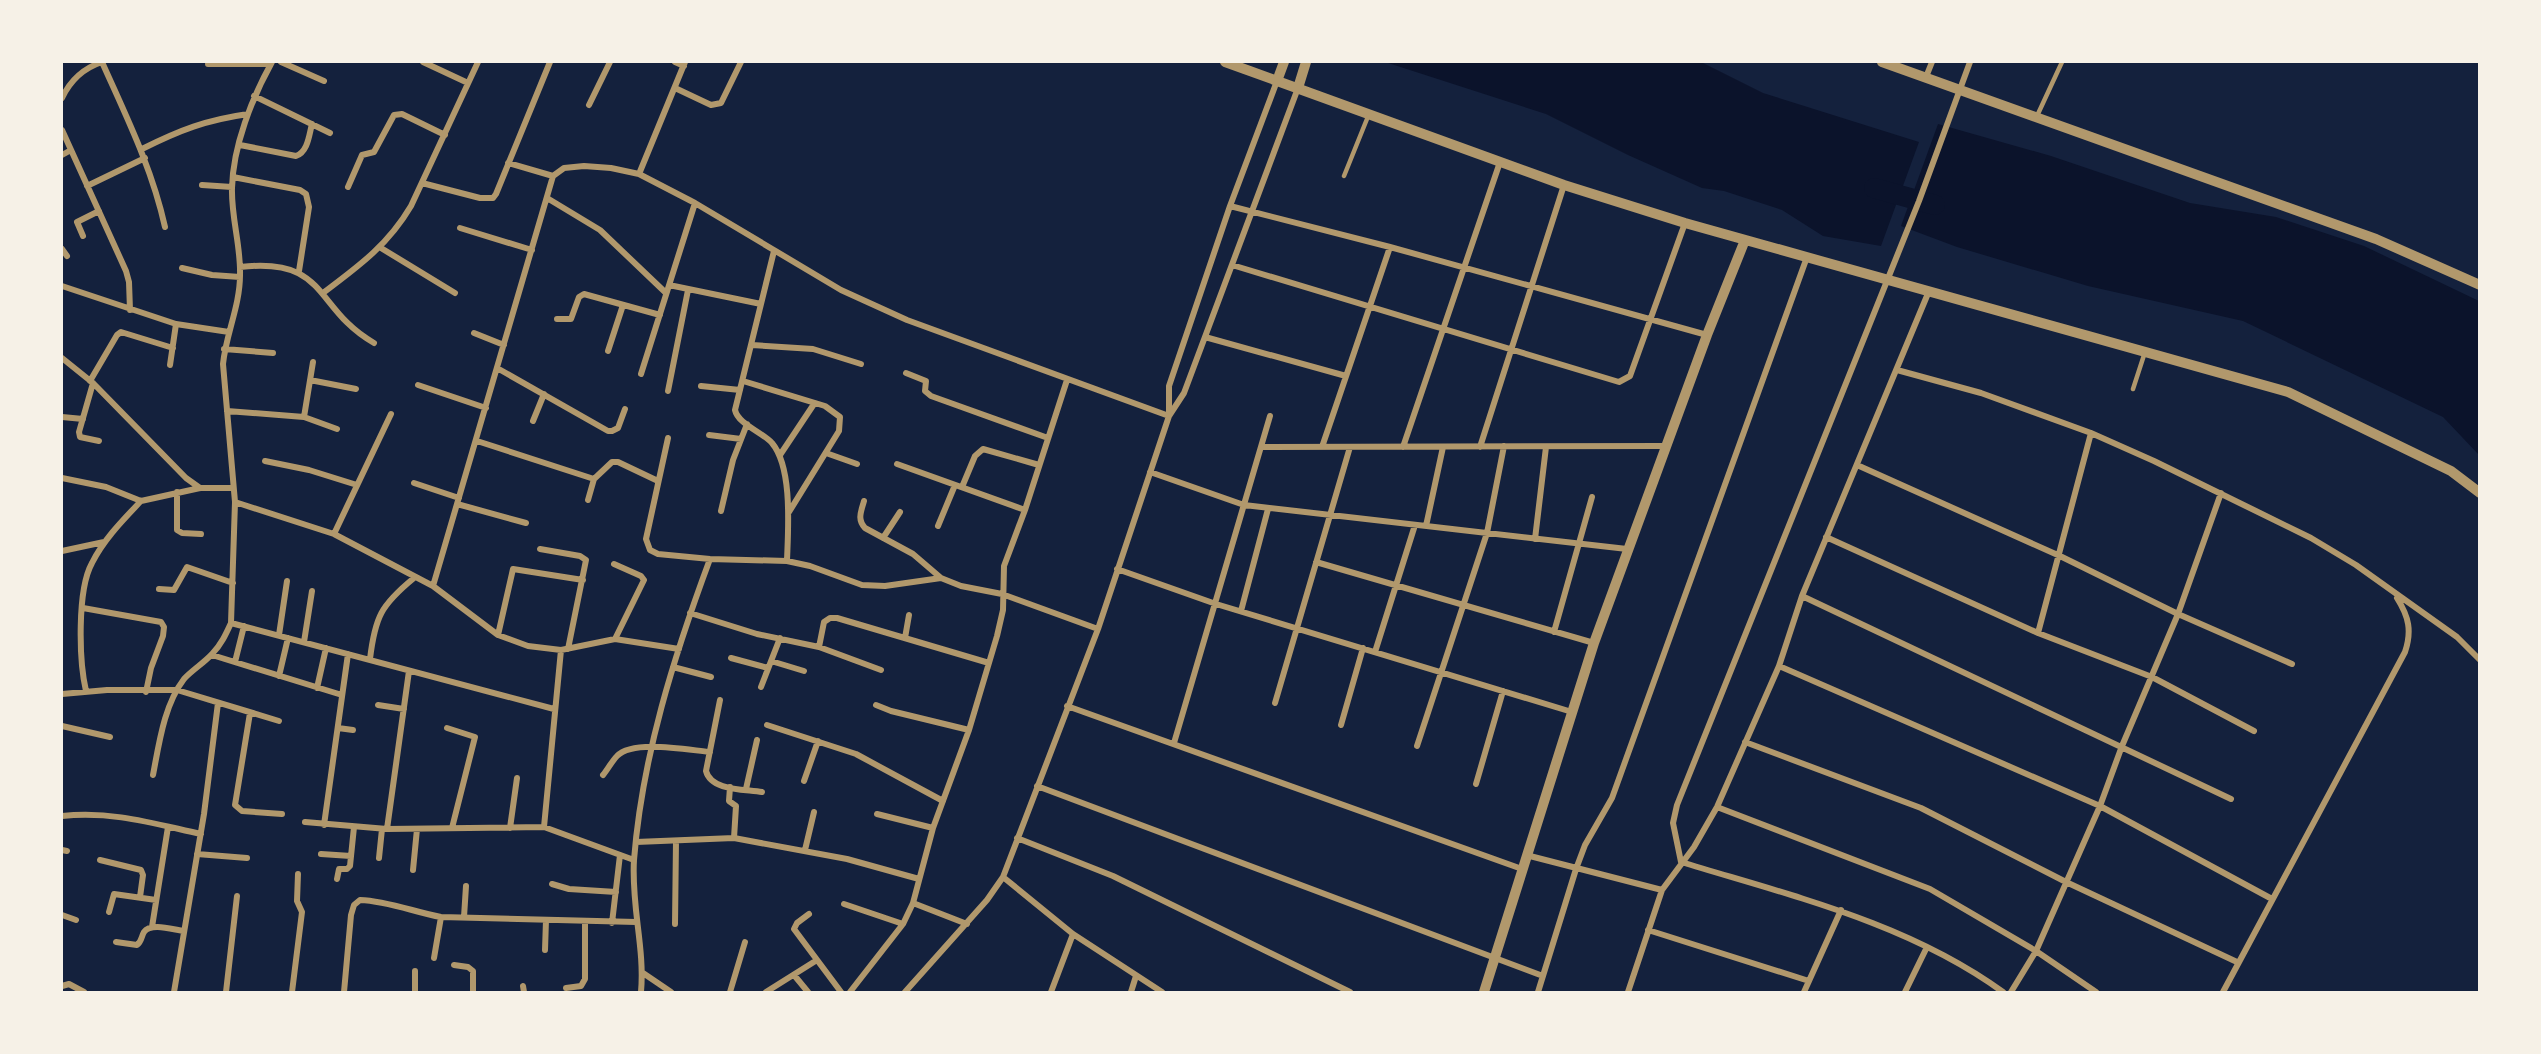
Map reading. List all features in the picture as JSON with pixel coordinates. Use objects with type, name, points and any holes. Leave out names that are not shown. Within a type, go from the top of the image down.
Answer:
[{"type":"street","points":[[62,98],[64,86],[90,63],[102,62],[142,149],[165,227]]},
{"type":"street","points":[[281,62],[324,81]]},
{"type":"street","points":[[423,62],[468,83]]},
{"type":"street","points":[[323,293],[381,248],[399,226],[422,183],[478,62]]},
{"type":"street","points":[[422,183],[480,198],[493,198],[550,62]]},
{"type":"street","points":[[589,105],[610,62]]},
{"type":"street","points":[[639,174],[685,64],[675,62]]},
{"type":"street","points":[[675,87],[711,105],[721,103],[741,62]]},
{"type":"street","points":[[1225,62],[1564,185],[1685,224],[2288,392],[2451,471],[2480,494]]},
{"type":"street","points":[[1169,416],[1169,386],[1230,206],[1284,62]]},
{"type":"street","points":[[905,993],[967,924],[1003,877],[1098,629],[1169,416],[1184,393],[1306,62]]},
{"type":"street","points":[[1882,62],[2376,239],[2480,285]]},
{"type":"street","points":[[1926,77],[1932,62]]},
{"type":"street","points":[[1681,862],[1673,823],[1677,805],[1919,201],[1970,62]]},
{"type":"street","points":[[153,775],[162,733],[177,690],[186,677],[212,655],[223,641],[231,623],[235,502],[222,364],[224,349],[236,310],[240,277],[234,230],[232,187],[248,114],[254,96],[271,63],[208,64]]},
{"type":"street","points":[[254,96],[330,133]]},
{"type":"street","points":[[142,149],[169,135],[209,120],[248,114]]},
{"type":"street","points":[[348,187],[362,155],[374,152],[378,148],[394,116],[402,114],[445,135]]},
{"type":"street","points":[[240,145],[296,156],[302,154],[305,149],[312,124]]},
{"type":"street","points":[[62,130],[126,271],[129,282],[130,310]]},
{"type":"street","points":[[62,155],[70,150]]},
{"type":"street","points":[[87,186],[145,158]]},
{"type":"street","points":[[1403,447],[1500,162]]},
{"type":"street","points":[[508,163],[553,176]]},
{"type":"street","points":[[433,586],[553,176],[564,168],[585,166],[611,168],[639,174],[695,202],[774,252],[841,290],[906,320],[1169,416]]},
{"type":"street","points":[[233,177],[300,190],[306,194],[309,207],[299,271]]},
{"type":"street","points":[[202,185],[232,187]]},
{"type":"street","points":[[1480,447],[1564,185]]},
{"type":"street","points":[[547,198],[600,230],[666,293]]},
{"type":"street","points":[[641,374],[695,202]]},
{"type":"street","points":[[1230,206],[1390,247],[1707,335]]},
{"type":"street","points":[[83,236],[77,222],[99,211]]},
{"type":"street","points":[[1232,265],[1611,382],[1619,382],[1630,376],[1685,224]]},
{"type":"street","points":[[460,228],[532,250]]},
{"type":"street","points":[[1484,993],[1521,869],[1594,644],[1665,447],[1745,240]]},
{"type":"street","points":[[1322,447],[1390,247]]},
{"type":"street","points":[[381,248],[455,293]]},
{"type":"street","points":[[62,249],[67,256]]},
{"type":"street","points":[[774,252],[735,410],[736,414],[747,424],[766,436],[780,455],[789,513],[787,561]]},
{"type":"street","points":[[1538,993],[1576,869],[1585,845],[1611,798],[1807,257]]},
{"type":"street","points":[[240,267],[280,265],[299,271],[323,293],[342,319],[357,333],[374,343]]},
{"type":"street","points":[[182,268],[212,275],[240,277]]},
{"type":"street","points":[[669,285],[761,304]]},
{"type":"street","points":[[62,286],[176,324],[229,332]]},
{"type":"street","points":[[668,391],[688,290]]},
{"type":"street","points":[[1628,993],[1662,890],[1694,847],[1717,807],[1779,666],[1802,596],[1929,291]]},
{"type":"street","points":[[557,319],[571,319],[580,294],[660,315]]},
{"type":"street","points":[[608,351],[623,305]]},
{"type":"street","points":[[170,365],[176,324]]},
{"type":"street","points":[[99,441],[80,436],[92,382],[117,335],[121,332],[172,348]]},
{"type":"street","points":[[474,333],[504,345]]},
{"type":"street","points":[[1205,337],[1346,376]]},
{"type":"street","points":[[752,345],[813,349],[861,364]]},
{"type":"street","points":[[224,349],[273,353]]},
{"type":"street","points":[[62,358],[92,382],[186,478],[200,488]]},
{"type":"street","points":[[304,417],[313,362]]},
{"type":"street","points":[[497,368],[612,431],[618,428],[625,409]]},
{"type":"street","points":[[1897,369],[1981,393],[2091,433],[2221,493],[2311,538],[2356,565],[2457,637],[2480,660]]},
{"type":"street","points":[[906,373],[926,381],[925,391],[931,396],[1048,438]]},
{"type":"street","points":[[310,380],[356,389]]},
{"type":"street","points":[[850,993],[903,924],[913,903],[933,828],[969,730],[989,663],[1003,610],[1004,566],[1025,510],[1067,380]]},
{"type":"street","points":[[743,381],[825,406],[840,417],[839,431],[789,513]]},
{"type":"street","points":[[418,385],[486,408]]},
{"type":"street","points":[[701,386],[740,390]]},
{"type":"street","points":[[533,420],[544,394]]},
{"type":"street","points":[[780,455],[814,404]]},
{"type":"street","points":[[227,411],[304,417],[337,429]]},
{"type":"street","points":[[334,534],[391,414]]},
{"type":"street","points":[[1174,743],[1270,416]]},
{"type":"street","points":[[62,417],[83,420]]},
{"type":"street","points":[[721,511],[733,460],[747,424]]},
{"type":"street","points":[[2038,633],[2091,433]]},
{"type":"street","points":[[709,435],[741,439]]},
{"type":"street","points":[[668,438],[646,539],[650,550],[658,554],[710,559],[787,561],[810,566],[862,585],[885,586],[941,578]]},
{"type":"street","points":[[477,441],[594,479]]},
{"type":"street","points":[[1417,746],[1487,533],[1504,446]]},
{"type":"street","points":[[1261,447],[1665,447]]},
{"type":"street","points":[[1275,703],[1350,447]]},
{"type":"street","points":[[1426,526],[1443,447]]},
{"type":"street","points":[[1535,539],[1546,447]]},
{"type":"street","points":[[938,526],[975,456],[983,449],[1039,465]]},
{"type":"street","points":[[826,453],[857,464]]},
{"type":"street","points":[[265,461],[309,470],[357,485]]},
{"type":"street","points":[[588,500],[594,479],[612,462],[658,481]]},
{"type":"street","points":[[897,464],[1025,510]]},
{"type":"street","points":[[1857,465],[2060,556],[2178,614],[2292,664]]},
{"type":"street","points":[[1150,472],[1244,505],[1268,509],[1627,549]]},
{"type":"street","points":[[62,478],[97,484],[141,501]]},
{"type":"street","points":[[414,483],[458,501],[526,523]]},
{"type":"street","points":[[86,691],[80,660],[83,608],[90,565],[104,542],[141,501],[200,488],[233,488]]},
{"type":"street","points":[[177,492],[177,530],[182,533],[201,534]]},
{"type":"street","points":[[2011,993],[2036,951],[2100,806],[2122,746],[2178,614],[2221,493]]},
{"type":"street","points":[[1554,632],[1592,497]]},
{"type":"street","points":[[864,501],[859,516],[861,522],[883,538],[913,554],[941,578],[961,586],[1002,594],[1098,629]]},
{"type":"street","points":[[235,502],[334,534],[433,586],[498,634],[528,646],[565,650],[615,639],[679,650]]},
{"type":"street","points":[[1241,611],[1268,509]]},
{"type":"street","points":[[883,538],[900,512]]},
{"type":"street","points":[[1375,652],[1415,525]]},
{"type":"street","points":[[1826,537],[2038,633],[2152,677],[2254,731]]},
{"type":"street","points":[[62,551],[104,542]]},
{"type":"street","points":[[540,549],[584,557],[586,564],[565,650],[554,709],[544,827]]},
{"type":"street","points":[[641,993],[642,948],[633,898],[636,843],[652,746],[673,668],[710,559]]},
{"type":"street","points":[[1316,562],[1594,644]]},
{"type":"street","points":[[614,564],[641,576],[644,580],[615,639]]},
{"type":"street","points":[[159,589],[174,590],[187,567],[233,583]]},
{"type":"street","points":[[498,634],[513,569],[583,580]]},
{"type":"street","points":[[1117,569],[1216,604],[1572,712]]},
{"type":"street","points":[[370,659],[374,627],[389,598],[414,578]]},
{"type":"street","points":[[279,636],[287,581]]},
{"type":"street","points":[[304,642],[312,591]]},
{"type":"street","points":[[2223,993],[2237,962],[2404,652],[2409,639],[2410,623],[2394,594]]},
{"type":"street","points":[[1802,596],[2231,799]]},
{"type":"street","points":[[83,608],[161,622],[164,627],[163,636],[156,650],[146,692]]},
{"type":"street","points":[[690,614],[819,647],[881,670]]},
{"type":"street","points":[[904,638],[909,615]]},
{"type":"street","points":[[819,647],[824,622],[830,618],[837,618],[989,663]]},
{"type":"street","points":[[231,623],[554,709]]},
{"type":"street","points":[[235,662],[244,626]]},
{"type":"street","points":[[279,676],[288,638]]},
{"type":"street","points":[[761,687],[780,638]]},
{"type":"street","points":[[317,688],[326,648]]},
{"type":"street","points":[[1341,724],[1363,648]]},
{"type":"street","points":[[324,825],[348,654]]},
{"type":"street","points":[[212,655],[342,695]]},
{"type":"street","points":[[731,658],[804,671]]},
{"type":"street","points":[[1779,666],[2100,806],[2272,899]]},
{"type":"street","points":[[673,668],[711,677]]},
{"type":"street","points":[[379,858],[409,671]]},
{"type":"street","points":[[62,694],[86,691],[177,690],[279,722]]},
{"type":"street","points":[[1476,784],[1503,691]]},
{"type":"street","points":[[720,700],[706,771],[708,778],[714,784],[762,792]]},
{"type":"street","points":[[174,993],[201,834],[218,703]]},
{"type":"street","points":[[378,705],[404,709]]},
{"type":"street","points":[[876,705],[891,711],[969,730]]},
{"type":"street","points":[[1067,706],[1521,869]]},
{"type":"street","points":[[250,713],[236,805],[242,811],[282,814]]},
{"type":"street","points":[[767,725],[873,762],[943,801]]},
{"type":"street","points":[[62,726],[110,737]]},
{"type":"street","points":[[338,728],[353,730]]},
{"type":"street","points":[[447,728],[475,737],[452,828]]},
{"type":"street","points":[[746,789],[757,740]]},
{"type":"street","points":[[804,781],[818,741]]},
{"type":"street","points":[[1744,742],[1921,808],[2066,882],[2237,962]]},
{"type":"street","points":[[603,775],[617,755],[623,751],[652,746],[710,752]]},
{"type":"street","points":[[510,828],[517,778]]},
{"type":"street","points":[[1037,786],[1543,976]]},
{"type":"street","points":[[730,787],[728,799],[736,806],[734,838]]},
{"type":"street","points":[[1717,807],[1930,889],[2036,951],[2096,993]]},
{"type":"street","points":[[805,850],[814,812]]},
{"type":"street","points":[[877,814],[933,828]]},
{"type":"street","points":[[62,816],[114,815],[201,834]]},
{"type":"street","points":[[305,822],[384,829],[544,827],[634,860]]},
{"type":"street","points":[[152,927],[168,827]]},
{"type":"street","points":[[337,879],[339,869],[349,868],[354,827]]},
{"type":"street","points":[[413,870],[417,829]]},
{"type":"street","points":[[636,843],[734,838],[805,850],[919,879]]},
{"type":"street","points":[[1017,838],[1113,876],[1350,993]]},
{"type":"street","points":[[675,924],[676,841]]},
{"type":"street","points":[[197,854],[247,858]]},
{"type":"street","points":[[321,854],[351,856]]},
{"type":"street","points":[[612,922],[620,855]]},
{"type":"street","points":[[1526,855],[1662,890]]},
{"type":"street","points":[[100,860],[141,870],[143,872],[140,897]]},
{"type":"street","points":[[1681,862],[1841,910],[1928,947],[1977,973],[2003,993]]},
{"type":"street","points":[[292,993],[302,912],[297,901],[298,873]]},
{"type":"street","points":[[1003,877],[1073,934],[1162,993]]},
{"type":"street","points":[[552,884],[569,889],[616,892]]},
{"type":"street","points":[[464,918],[466,886]]},
{"type":"street","points":[[109,912],[114,894],[156,900]]},
{"type":"street","points":[[226,993],[237,896]]},
{"type":"street","points":[[344,993],[351,915],[354,905],[360,900],[400,906],[441,917],[636,922]]},
{"type":"street","points":[[913,903],[967,924]]},
{"type":"street","points":[[844,904],[903,924]]},
{"type":"street","points":[[1804,993],[1841,910]]},
{"type":"street","points":[[809,914],[797,923],[794,929],[841,993]]},
{"type":"street","points":[[62,915],[76,920]]},
{"type":"street","points":[[434,958],[441,917]]},
{"type":"street","points":[[545,950],[546,920]]},
{"type":"street","points":[[566,988],[581,986],[585,979],[585,922]]},
{"type":"street","points":[[116,942],[137,945],[145,931],[152,927],[184,931]]},
{"type":"street","points":[[1648,930],[1809,981]]},
{"type":"street","points":[[1051,993],[1073,934]]},
{"type":"street","points":[[730,993],[745,942]]},
{"type":"street","points":[[1905,993],[1928,947]]},
{"type":"street","points":[[769,992],[817,960]]},
{"type":"street","points":[[454,965],[468,967],[473,971],[473,993]]},
{"type":"street","points":[[415,972],[415,993]]},
{"type":"street","points":[[643,972],[671,993]]},
{"type":"street","points":[[794,975],[808,993]]},
{"type":"street","points":[[1131,993],[1137,976]]},
{"type":"street","points":[[62,986],[69,984],[84,993]]},
{"type":"lane","points":[[2037,117],[2062,62]]},
{"type":"lane","points":[[1344,176],[1369,114]]},
{"type":"lane","points":[[2133,390],[2145,351]]},
{"type":"water","points":[[1385,62],[1701,62],[1763,93],[1919,142],[1881,246],[1823,236],[1782,210],[1724,191],[1702,188],[1628,155],[1546,114]]},
{"type":"water","points":[[1938,124],[2051,156],[2190,203],[2276,217],[2364,246],[2479,301],[2479,455],[2443,417],[2243,321],[2088,286],[1957,247],[1901,226]]},
{"type":"waterway","points":[[1874,188],[1935,205]]}]
